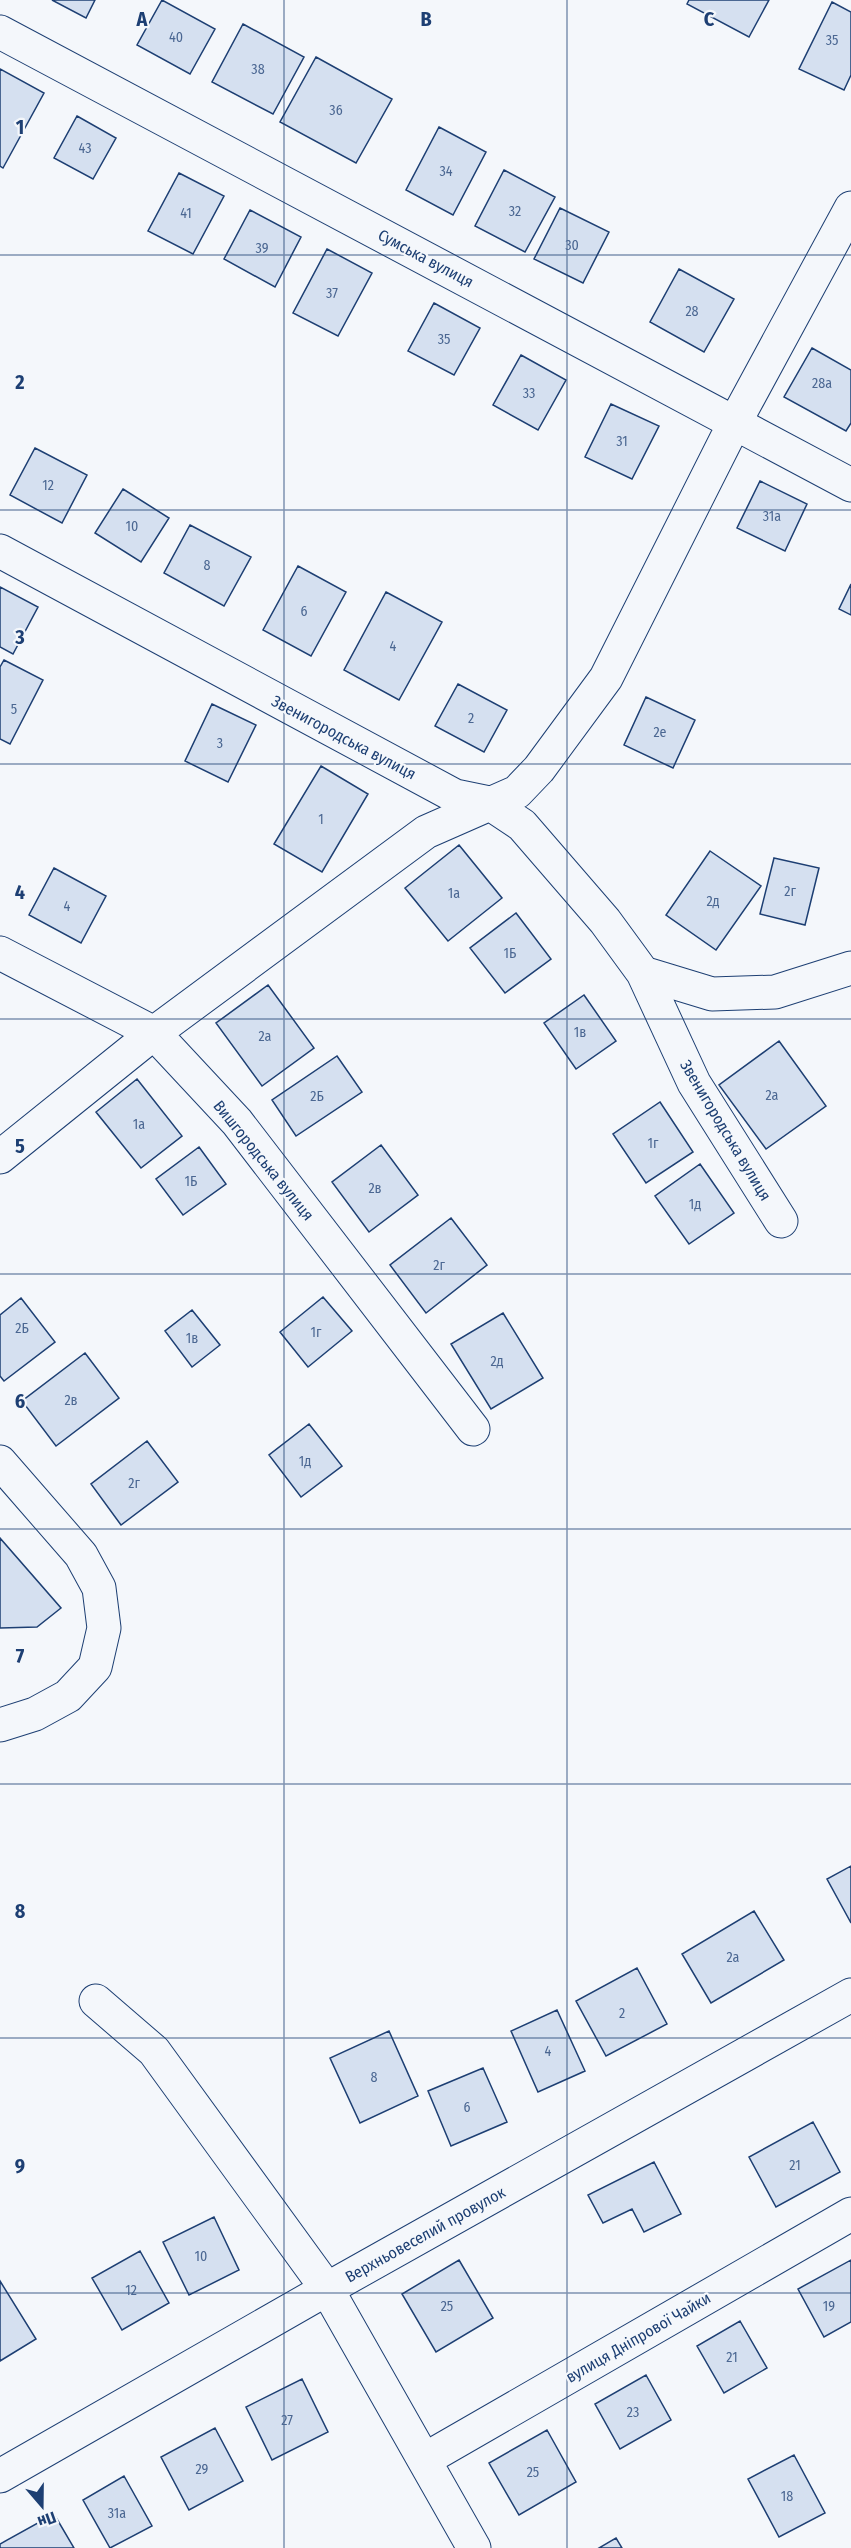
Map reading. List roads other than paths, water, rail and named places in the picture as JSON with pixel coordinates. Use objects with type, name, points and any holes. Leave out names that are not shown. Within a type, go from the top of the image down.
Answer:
[{"type":"street","name":"Сумська вулиця","points":[[0,32],[851,485]]},
{"type":"street","points":[[0,1157],[154,1033],[426,832],[517,792],[539,770],[606,678],[735,422],[851,208]]},
{"type":"street","name":"Звенигородська вулиця","points":[[0,551],[455,796],[489,803],[522,825],[605,921],[643,974],[694,1083],[781,1221]]},
{"type":"street","name":"Вишгородська вулиця","points":[[0,953],[154,1033],[237,1122],[473,1429]]},
{"type":"street","points":[[643,974],[712,994],[754,993],[775,992],[851,968]]},
{"type":"street","points":[[0,1462],[81,1555],[99,1588],[104,1628],[95,1667],[68,1696],[35,1714],[0,1725]]},
{"type":"street","name":"Верхньовеселий провулок","points":[[0,2476],[327,2289],[851,1995]]},
{"type":"street","points":[[96,2001],[154,2051],[327,2289],[474,2548]]},
{"type":"street","name":"вулиця Дніпрової Чайки","points":[[424,2460],[851,2214]]}]
